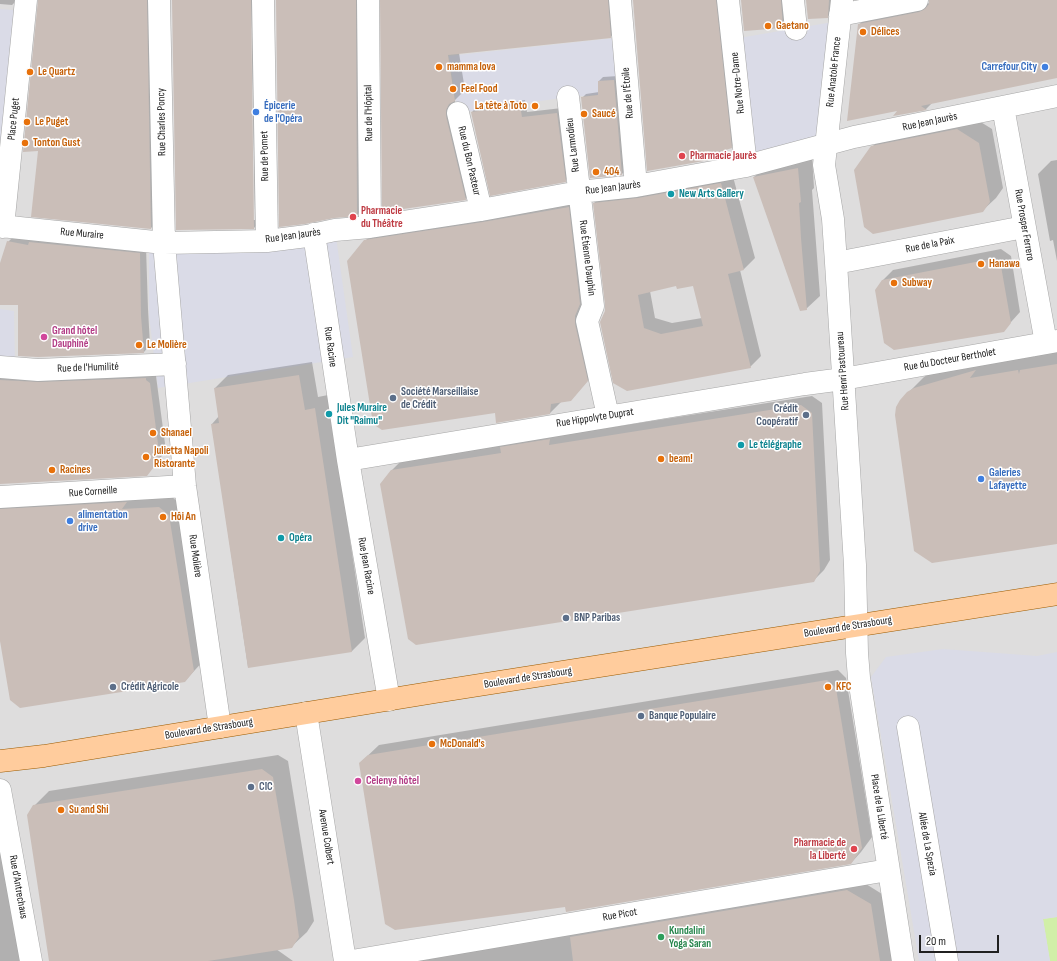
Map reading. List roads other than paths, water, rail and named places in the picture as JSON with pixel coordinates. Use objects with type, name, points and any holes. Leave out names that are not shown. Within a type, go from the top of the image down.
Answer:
[{"type":"main road","name":"Boulevard de Strasbourg","points":[[0,762],[1057,594]]},
{"type":"street","name":"Rue Charles Poncy","points":[[159,0],[164,243],[176,374]]},
{"type":"street","name":"Rue de Pomet","points":[[263,0],[267,241]]},
{"type":"street","name":"Rue de l'Hôpital","points":[[368,0],[370,227]]},
{"type":"street","name":"Rue de l'Étoile","points":[[620,0],[636,186]]},
{"type":"street","name":"Rue Notre-Dame","points":[[728,0],[746,166]]},
{"type":"street","points":[[792,0],[796,29]]},
{"type":"street","points":[[841,8],[917,0]]},
{"type":"street","name":"Place Puget","points":[[2,226],[25,6]]},
{"type":"street","name":"Rue Anatole France","points":[[827,144],[841,8]]},
{"type":"street","name":"Rue Jean Jaurès","points":[[164,243],[267,241],[481,210],[579,192],[636,186],[746,166],[827,144],[1057,96]]},
{"type":"street","name":"Rue Larmodieu","points":[[568,97],[579,192]]},
{"type":"street","name":"Rue Prosper Ferrero","points":[[1003,107],[1024,227],[1051,342]]},
{"type":"street","name":"Rue du Bon Pasteur","points":[[458,113],[481,210]]},
{"type":"street","name":"Rue Henri Pastoureau","points":[[827,144],[824,165],[833,219],[851,485],[857,626]]},
{"type":"street","name":"Rue Étienne Dauphin","points":[[579,192],[593,306],[587,321],[608,416]]},
{"type":"street","name":"Rue Muraire","points":[[2,226],[164,243]]},
{"type":"street","name":"Rue de la Paix","points":[[836,263],[1024,227]]},
{"type":"street","name":"Rue Racine","points":[[314,234],[348,460]]},
{"type":"street","name":"Rue du Docteur Bertholet","points":[[843,379],[1051,342]]},
{"type":"street","name":"Rue de l'Humilité","points":[[0,367],[38,370],[176,374]]},
{"type":"street","name":"Rue Molière","points":[[176,374],[185,486],[220,727]]},
{"type":"street","name":"Rue Hippolyte Duprat","points":[[348,460],[608,416],[843,379]]},
{"type":"street","name":"Rue Jean Racine","points":[[348,460],[389,700]]},
{"type":"street","name":"Rue Corneille","points":[[0,497],[185,486]]},
{"type":"street","name":"Place de la Liberté","points":[[857,626],[859,678],[903,961]]},
{"type":"street","name":"Avenue Colbert","points":[[306,713],[345,961]]},
{"type":"street","name":"Allée de La Spezia","points":[[908,727],[947,961]]},
{"type":"street","name":"Rue d'Antrechaus","points":[[0,790],[31,961]]},
{"type":"street","name":"Rue Picot","points":[[352,961],[888,870]]},
{"type":"place","name":"Gaetano","points":[[768,26]]},
{"type":"place","name":"Délices","points":[[863,32]]},
{"type":"place","name":"mamma lova","points":[[439,67]]},
{"type":"place","name":"Carrefour City","points":[[1045,67]]},
{"type":"place","name":"Le Quartz","points":[[30,72]]},
{"type":"place","name":"Feel Food","points":[[453,89]]},
{"type":"place","name":"La tête à Toto","points":[[535,106]]},
{"type":"place","name":"Épicerie de l'Opéra","points":[[256,112]]},
{"type":"place","name":"Saucé","points":[[584,114]]},
{"type":"place","name":"Le Puget","points":[[27,122]]},
{"type":"place","name":"Tonton Gust","points":[[25,143]]},
{"type":"place","name":"Pharmacie Jaurès","points":[[682,156]]},
{"type":"place","name":"404","points":[[596,172]]},
{"type":"place","name":"New Arts Gallery","points":[[671,194]]},
{"type":"place","name":"Pharmacie du Théâtre","points":[[353,217]]},
{"type":"place","name":"Hanawa","points":[[981,264]]},
{"type":"place","name":"Subway","points":[[894,283]]},
{"type":"place","name":"Grand hôtel Dauphiné","points":[[44,337]]},
{"type":"place","name":"Le Molière","points":[[139,345]]},
{"type":"place","name":"Société Marseillaise de Crédit","points":[[393,398]]},
{"type":"place","name":"Jules Muraire Dit \"Raimu\"","points":[[329,414]]},
{"type":"place","name":"Crédit Coopératif","points":[[806,415]]},
{"type":"place","name":"Shanael","points":[[153,433]]},
{"type":"place","name":"Le télégraphe","points":[[741,445]]},
{"type":"place","name":"Julietta Napoli Ristorante","points":[[146,457]]},
{"type":"place","name":"beam!","points":[[661,459]]},
{"type":"place","name":"Racines","points":[[52,470]]},
{"type":"place","name":"Galeries Lafayette","points":[[981,479]]},
{"type":"place","name":"Hôi An","points":[[163,517]]},
{"type":"place","name":"alimentation drive","points":[[70,521]]},
{"type":"place","name":"Opéra","points":[[281,538]]},
{"type":"place","name":"BNP Paribas","points":[[566,618]]},
{"type":"place","name":"Crédit Agricole","points":[[113,687]]},
{"type":"place","name":"KFC","points":[[828,687]]},
{"type":"place","name":"Banque Populaire","points":[[641,716]]},
{"type":"place","name":"McDonald's","points":[[432,744]]},
{"type":"place","name":"Celenya hôtel","points":[[358,781]]},
{"type":"place","name":"CIC","points":[[251,787]]},
{"type":"place","name":"Su and Shi","points":[[61,810]]},
{"type":"place","name":"Pharmacie de la Liberté","points":[[854,849]]},
{"type":"place","name":"Kundalini Yoga Saran","points":[[661,937]]}]
